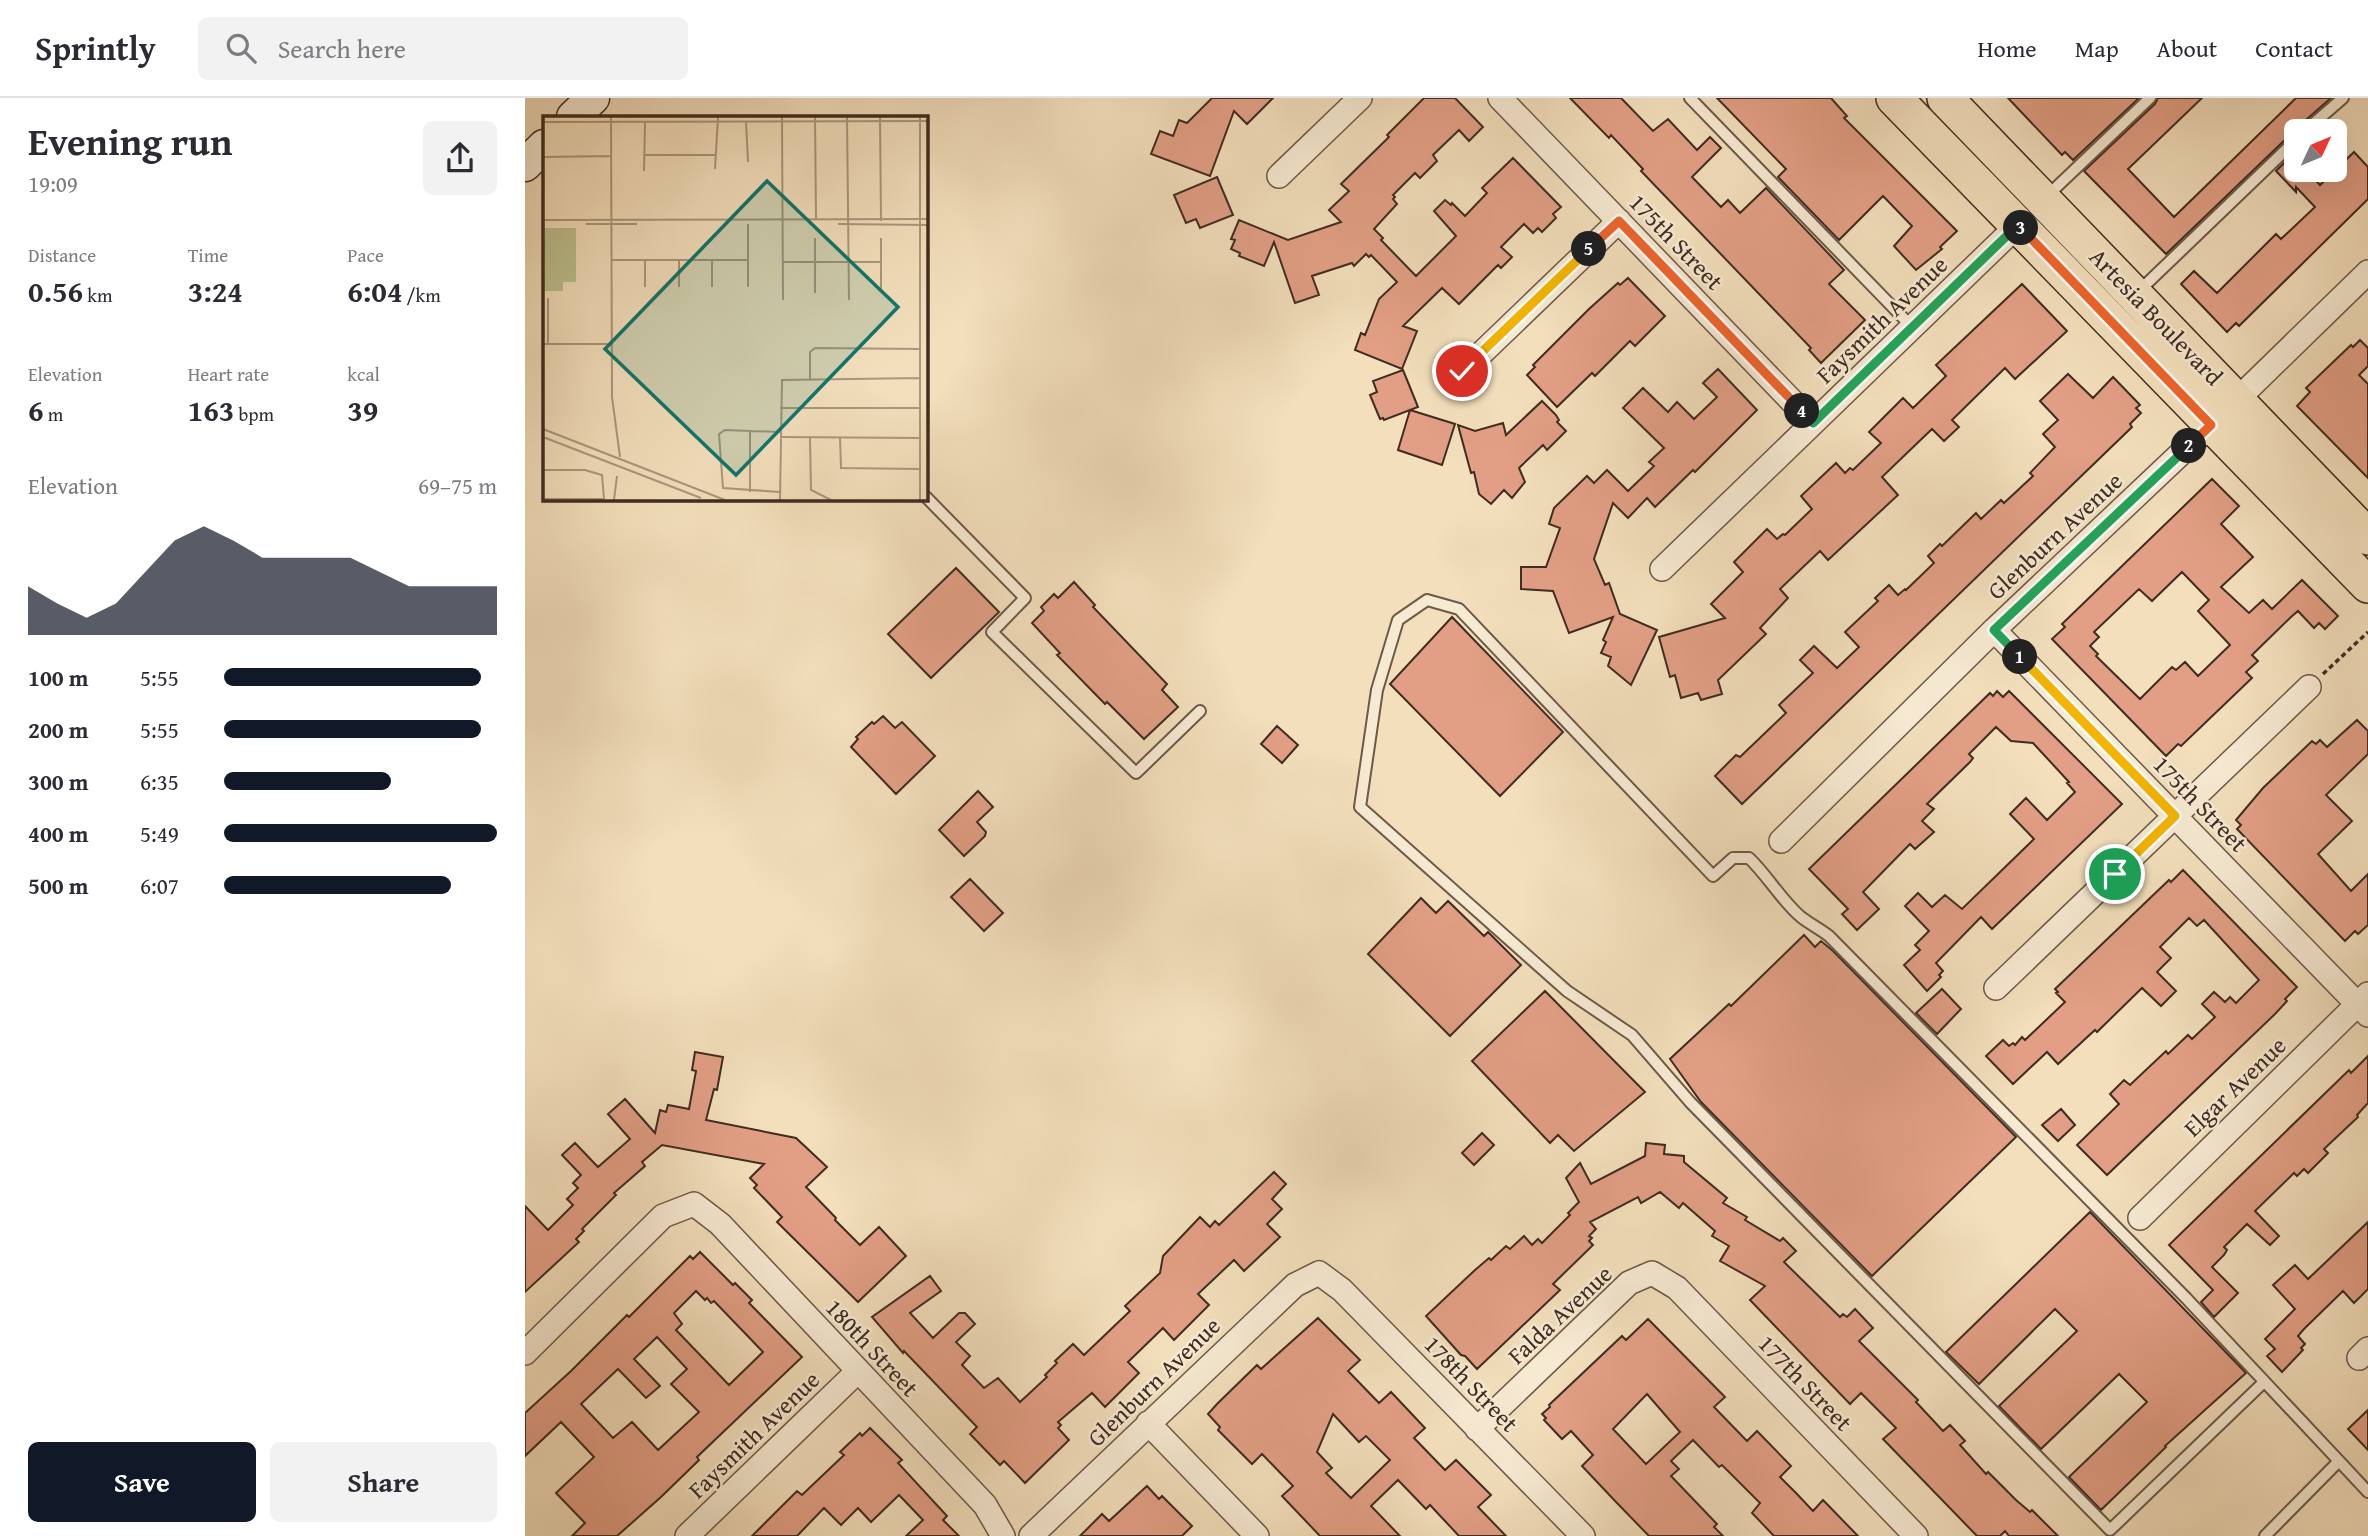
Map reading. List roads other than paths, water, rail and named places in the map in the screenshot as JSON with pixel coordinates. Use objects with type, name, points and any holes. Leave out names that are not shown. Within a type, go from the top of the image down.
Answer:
[{"type":"main road","name":"Artesia Boulevard","points":[[1894,98],[2368,585]]},
{"type":"main road","name":"Artesia Boulevard","points":[[1945,98],[2368,537]]},
{"type":"street","points":[[1279,176],[1360,98]]},
{"type":"street","name":"175th Street","points":[[1500,98],[1813,423]]},
{"type":"street","points":[[525,165],[543,147]]},
{"type":"street","points":[[1462,371],[1619,221]]},
{"type":"street","name":"Faysmith Avenue","points":[[1662,569],[2018,225]]},
{"type":"street","name":"Glenburn Avenue","points":[[1781,841],[1994,630],[2368,272]]},
{"type":"street","name":"175th Street","points":[[1994,630],[2364,1005]]},
{"type":"street","points":[[1996,988],[2309,687]]},
{"type":"street","name":"Elgar Avenue","points":[[2140,1218],[2364,1005]]},
{"type":"street","name":"180th Street","points":[[525,1353],[663,1216],[694,1204],[720,1224],[985,1505],[1003,1536]]},
{"type":"street","name":"Glenburn Avenue","points":[[1031,1536],[1295,1285],[1319,1273]]},
{"type":"street","name":"178th Street","points":[[1319,1273],[1342,1290],[1583,1536]]},
{"type":"street","name":"Falda Avenue","points":[[1478,1429],[1629,1283],[1652,1273]]},
{"type":"street","name":"177th Street","points":[[1652,1273],[1677,1288],[1916,1536]]},
{"type":"street","name":"Faysmith Avenue","points":[[687,1536],[858,1371]]},
{"type":"street","points":[[1149,1423],[1257,1536]]},
{"type":"lane","points":[[1689,98],[1912,327]]},
{"type":"lane","points":[[2043,200],[2150,98]]},
{"type":"lane","points":[[2319,119],[2343,98]]},
{"type":"lane","points":[[2135,295],[2284,152]]},
{"type":"lane","points":[[927,498],[1025,598],[992,632],[1136,773],[1200,711]]},
{"type":"lane","points":[[2265,1382],[2110,1530],[1690,1102],[1632,1035],[1567,991],[1360,807],[1377,690],[1398,620],[1427,600],[1459,609],[1713,876],[1733,858],[1749,858],[1765,872],[1783,898],[1801,916],[1829,936],[2186,1298],[2265,1382],[2368,1492]]},
{"type":"lane","points":[[2265,1536],[2339,1461]]}]
